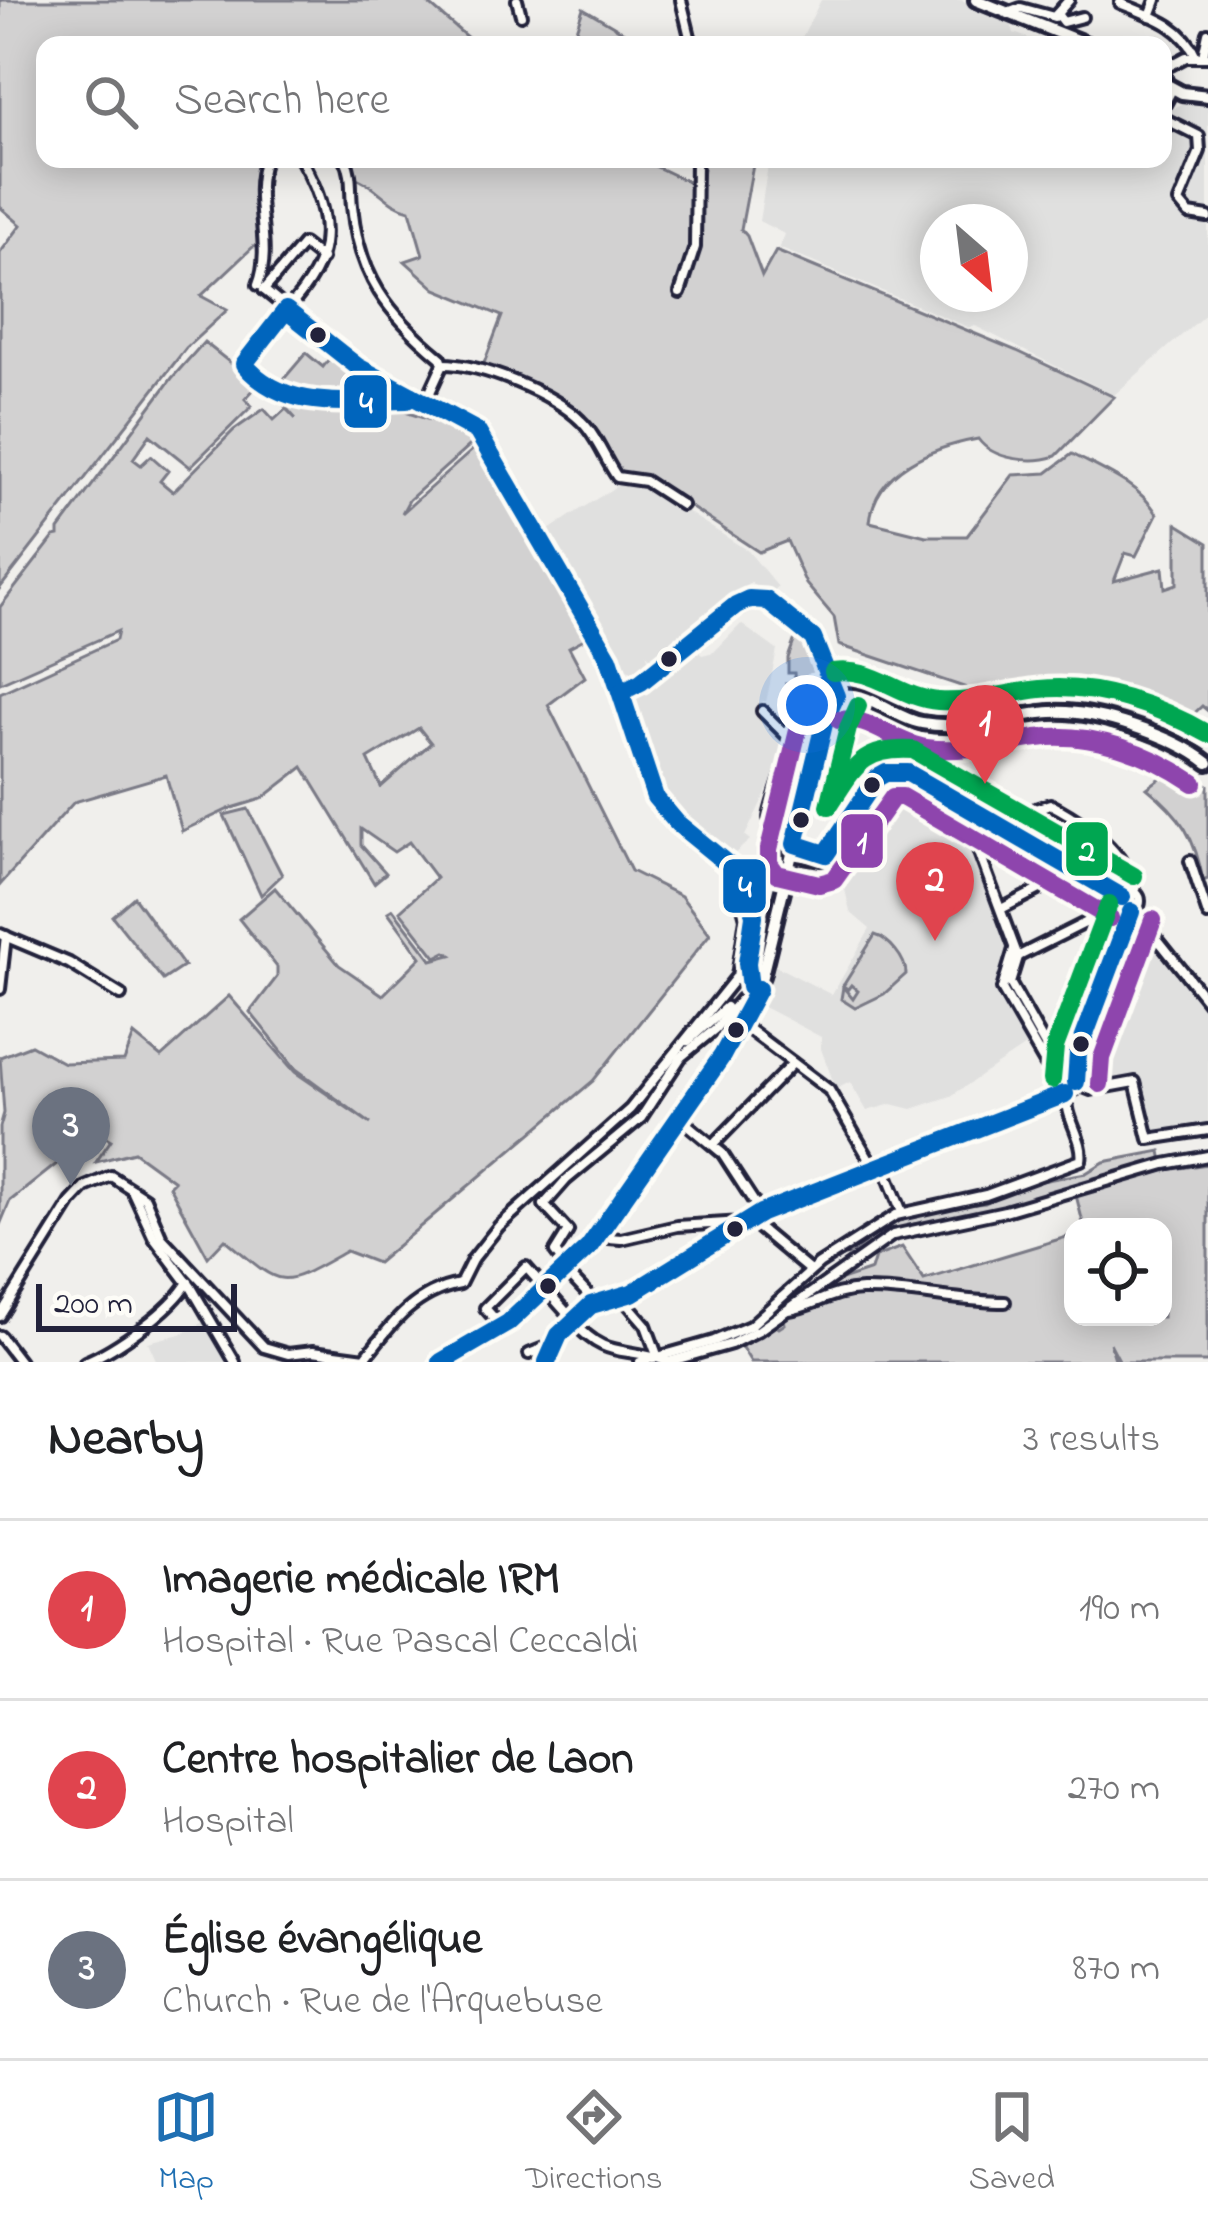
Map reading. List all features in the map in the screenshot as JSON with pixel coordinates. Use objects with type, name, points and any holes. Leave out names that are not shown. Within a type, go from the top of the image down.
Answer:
[{"type":"main road","points":[[976,0],[1066,36]]},
{"type":"main road","points":[[1172,87],[1182,93],[1208,95]]},
{"type":"main road","points":[[441,1362],[465,1352],[501,1326],[597,1237],[743,1024],[825,720],[836,695],[857,694],[922,724],[1052,712],[1089,714],[1184,748],[1208,763]]},
{"type":"street","points":[[517,0],[521,15]]},
{"type":"street","points":[[681,0],[690,36]]},
{"type":"street","points":[[1010,14],[1021,8],[1049,16],[1069,0]]},
{"type":"street","points":[[1150,16],[1156,0]]},
{"type":"street","points":[[1120,3],[1186,37],[1202,56]]},
{"type":"street","points":[[1057,14],[1063,22],[1082,17]]},
{"type":"street","points":[[1172,78],[1202,56],[1208,33]]},
{"type":"street","points":[[1172,122],[1199,136],[1200,152],[1179,202],[1189,214],[1208,217]]},
{"type":"street","points":[[261,288],[263,168]]},
{"type":"street","points":[[306,168],[323,202],[320,268],[245,357],[245,370],[274,391],[292,397],[407,400],[412,396]]},
{"type":"street","points":[[349,168],[362,252],[377,293],[400,324],[443,364],[425,403]]},
{"type":"street","points":[[680,293],[695,247],[696,168]]},
{"type":"street","points":[[261,288],[303,244],[322,260]]},
{"type":"street","points":[[261,288],[358,367],[477,431],[609,658],[655,797],[667,818],[742,879],[755,911],[746,975],[754,991]]},
{"type":"street","points":[[443,364],[511,377],[584,422],[617,477],[645,481],[682,505]]},
{"type":"street","points":[[622,692],[742,601],[755,598],[772,603],[813,638],[836,695]]},
{"type":"street","points":[[762,711],[791,740],[769,812],[792,846],[826,854],[877,778],[908,773],[1121,901],[1208,1002]]},
{"type":"street","points":[[547,1362],[573,1321],[595,1302],[632,1293],[761,1213],[848,1176],[1045,1106],[1063,1086],[1133,911],[1141,902],[1118,854],[1050,804],[995,823]]},
{"type":"street","points":[[640,1362],[750,1326],[810,1271],[902,1212],[986,1195],[1084,1158],[1063,1086],[1010,983],[1014,954],[1003,908],[965,815],[970,807]]},
{"type":"street","points":[[1190,861],[1208,915]]},
{"type":"street","points":[[1003,908],[1076,871]]},
{"type":"street","points":[[0,1316],[64,1211],[85,1187],[111,1175],[145,1198],[162,1238],[264,1347],[289,1354],[365,1358],[398,1315],[416,1301],[460,1284],[472,1260],[495,1233],[548,1179],[630,1109],[736,976],[746,918],[737,885],[742,879]]},
{"type":"street","points":[[1014,954],[1121,901],[1130,891],[1136,893]]},
{"type":"street","points":[[0,989],[3,935],[69,963],[121,995]]},
{"type":"street","points":[[677,1049],[754,991]]},
{"type":"street","points":[[595,1302],[555,1252],[568,1231],[544,1205],[566,1180],[641,1118],[681,1057],[754,991]]},
{"type":"street","points":[[743,1024],[829,1090],[902,1212]]},
{"type":"street","points":[[1076,1083],[1078,1053]]},
{"type":"street","points":[[713,1145],[793,1064]]},
{"type":"street","points":[[1063,1086],[1076,1083],[1091,1090],[1135,1082],[1149,1139],[1208,1130]]},
{"type":"street","points":[[681,1119],[722,1153],[761,1213]]},
{"type":"street","points":[[501,1326],[485,1308],[526,1267],[599,1350],[616,1357],[656,1356],[668,1362],[731,1344],[904,1231],[1005,1211],[1208,1156]]},
{"type":"street","points":[[131,1188],[154,1238],[188,1282],[235,1362]]},
{"type":"street","points":[[597,1237],[617,1239],[677,1226],[750,1221],[810,1271]]},
{"type":"street","points":[[85,1362],[181,1295],[188,1282]]},
{"type":"street","points":[[788,1310],[827,1294],[865,1290],[960,1302],[1005,1302]]},
{"type":"street","points":[[181,1295],[188,1294],[201,1308]]},
{"type":"street","points":[[620,1295],[646,1325],[656,1356]]},
{"type":"street","points":[[0,1336],[20,1362]]},
{"type":"street","points":[[529,1354],[555,1344]]},
{"type":"shaded area","points":[[0,0],[424,0],[466,36],[36,36],[36,168],[261,168],[256,188],[262,246],[253,247],[201,296],[227,310],[186,348],[0,588],[0,253],[21,225],[0,207]]},
{"type":"shaded area","points":[[821,0],[961,0],[1010,20],[1014,33],[1022,36],[803,36]]},
{"type":"shaded area","points":[[583,8],[631,36],[574,36]]},
{"type":"shaded area","points":[[1183,102],[1208,104],[1208,312],[1114,395],[975,326],[932,312],[1028,312],[1028,204],[920,204],[920,307],[779,248],[784,234],[759,221],[768,168],[1172,168],[1172,110]]},
{"type":"shaded area","points":[[352,168],[659,168],[701,188],[703,168],[752,168],[741,229],[762,276],[776,251],[1017,351],[1114,397],[1056,456],[1014,458],[993,452],[978,439],[926,455],[883,488],[870,522],[926,536],[967,536],[1013,475],[1047,473],[1072,454],[1107,472],[1140,494],[1157,514],[1136,556],[1125,553],[1114,581],[1163,568],[1165,588],[1177,584],[1177,524],[1208,543],[1208,711],[1202,706],[1184,723],[1171,718],[1163,732],[1102,714],[1039,708],[1036,692],[1014,695],[1014,713],[961,721],[967,688],[839,645],[834,617],[806,584],[787,541],[759,552],[643,476],[619,471],[586,420],[512,374],[483,366],[502,316],[436,289],[405,261],[423,255],[410,210],[354,177]]},
{"type":"shaded area","points":[[204,342],[258,385],[245,399],[252,406],[190,467],[150,435],[133,459],[141,465],[151,456],[168,471],[160,481],[173,492],[234,430],[264,409],[274,420],[286,409],[296,419],[278,399],[357,402],[357,411],[405,412],[458,429],[461,424],[478,438],[409,500],[402,513],[477,446],[586,638],[569,647],[585,677],[548,705],[631,871],[681,896],[710,934],[593,1081],[377,1263],[346,1251],[307,1272],[282,1278],[260,1268],[225,1239],[208,1257],[169,1186],[174,1181],[134,1152],[96,1162],[111,1140],[97,1132],[10,1201],[0,1225],[4,1113],[0,1057],[31,1045],[64,1063],[124,1061],[134,1035],[161,1057],[229,996],[295,1072],[371,1124],[296,1069],[250,1012],[277,977],[277,967],[239,919],[275,888],[339,965],[383,995],[421,957],[388,912],[393,909],[432,960],[451,955],[446,952],[436,957],[400,911],[436,878],[409,842],[394,852],[361,829],[361,845],[386,873],[374,883],[303,767],[262,799],[182,831],[166,775],[74,802],[0,885],[0,693],[116,640],[118,631],[0,683],[0,607],[59,536],[172,378]],"holes":[[[419,728],[431,743],[381,787],[368,759]]]},
{"type":"shaded area","points":[[306,353],[323,367],[329,359],[339,367],[344,364],[352,374],[369,384],[373,380],[394,396],[306,390],[305,395],[277,387]]},
{"type":"shaded area","points":[[618,485],[646,485],[748,551],[778,587],[765,598],[751,582],[654,663],[646,653],[651,666],[637,674],[619,665],[571,581],[572,573],[568,575],[544,533]]},
{"type":"shaded area","points":[[741,624],[777,650],[766,702],[762,700],[759,710],[788,747],[745,836],[750,840],[733,855],[678,818],[663,802],[640,734],[641,715],[632,702],[692,645],[702,655],[714,652]]},
{"type":"shaded area","points":[[797,633],[815,650],[824,687],[820,724],[800,728],[786,684],[795,684],[794,673],[788,673],[788,658]]},
{"type":"shaded area","points":[[1181,763],[1208,785],[1208,879],[1203,881],[1185,829],[1147,788]]},
{"type":"shaded area","points":[[908,779],[954,803],[1010,948],[999,990],[1028,1044],[951,1096],[912,1109],[892,1104],[867,1111],[850,1082],[836,1089],[821,1037],[756,1003],[770,963],[832,995],[870,929],[850,912],[841,871],[832,860],[850,842],[882,790]]},
{"type":"shaded area","points":[[248,809],[282,875],[261,895],[224,815]]},
{"type":"shaded area","points":[[134,897],[184,966],[163,980],[112,916]]},
{"type":"shaded area","points":[[1141,925],[1208,1011],[1208,1125],[1152,1134],[1139,1075],[1097,1082],[1089,1038],[1132,926]]},
{"type":"shaded area","points":[[875,935],[896,950],[906,974],[884,994],[855,1008],[841,999],[843,987],[853,999],[858,991],[843,986]]},
{"type":"shaded area","points":[[1161,1151],[1163,1162],[969,1216],[914,1224],[853,1258],[848,1255],[830,1261],[853,1252],[898,1218],[985,1203],[1024,1184],[1086,1173],[1104,1162]]},
{"type":"shaded area","points":[[1208,1164],[1208,1362],[1120,1362],[1110,1343],[1116,1362],[751,1362],[741,1346],[830,1296],[863,1292],[957,1304],[1005,1304],[865,1287],[833,1291],[832,1283],[871,1270],[875,1257],[902,1247],[924,1280],[1064,1238],[1064,1326],[1172,1326],[1172,1218],[1082,1218],[1076,1195],[1166,1170]]},
{"type":"shaded area","points":[[204,1322],[230,1362],[157,1362],[148,1342],[184,1333]]},
{"type":"transit line","name":"4","points":[[286,310],[358,367],[412,396],[407,400],[319,401],[260,380],[244,364],[286,310]]},
{"type":"transit line","name":"4","points":[[412,396],[477,431],[609,658],[655,797],[677,823],[731,867],[750,893],[754,916],[747,963],[750,987],[758,989],[722,1056],[589,1247],[508,1323],[441,1362]]},
{"type":"transit line","name":"4","points":[[621,692],[641,682],[736,605],[749,599],[766,600],[813,638],[836,696],[825,720],[795,844],[826,854],[877,778],[908,773],[1122,897]]},
{"type":"transit line","name":"2","points":[[833,672],[861,674],[938,701],[1040,689],[1105,693],[1169,714],[1208,734]]},
{"type":"transit line","name":"1","points":[[814,686],[802,714],[769,849],[769,863],[777,874],[819,884],[834,880],[893,797],[902,797],[1110,918]]},
{"type":"transit line","name":"2","points":[[858,706],[829,806],[861,762],[882,752],[913,750],[1134,876]]},
{"type":"transit line","name":"1","points":[[839,720],[861,722],[915,745],[940,749],[1037,738],[1099,741],[1158,762],[1194,783]]},
{"type":"transit line","name":"2","points":[[1052,1080],[1055,1047],[1109,904]]},
{"type":"transit line","name":"4","points":[[1076,1082],[1078,1053],[1131,912]]},
{"type":"transit line","name":"1","points":[[1100,1084],[1102,1058],[1153,920]]},
{"type":"transit line","name":"4","points":[[547,1362],[559,1335],[591,1305],[632,1293],[761,1213],[1065,1094]]},
{"type":"place","name":"Imagerie médicale IRM","points":[[985,784]]},
{"type":"place","name":"Centre hospitalier de Laon","points":[[935,941]]},
{"type":"place","name":"Église évangélique","points":[[71,1186]]}]
